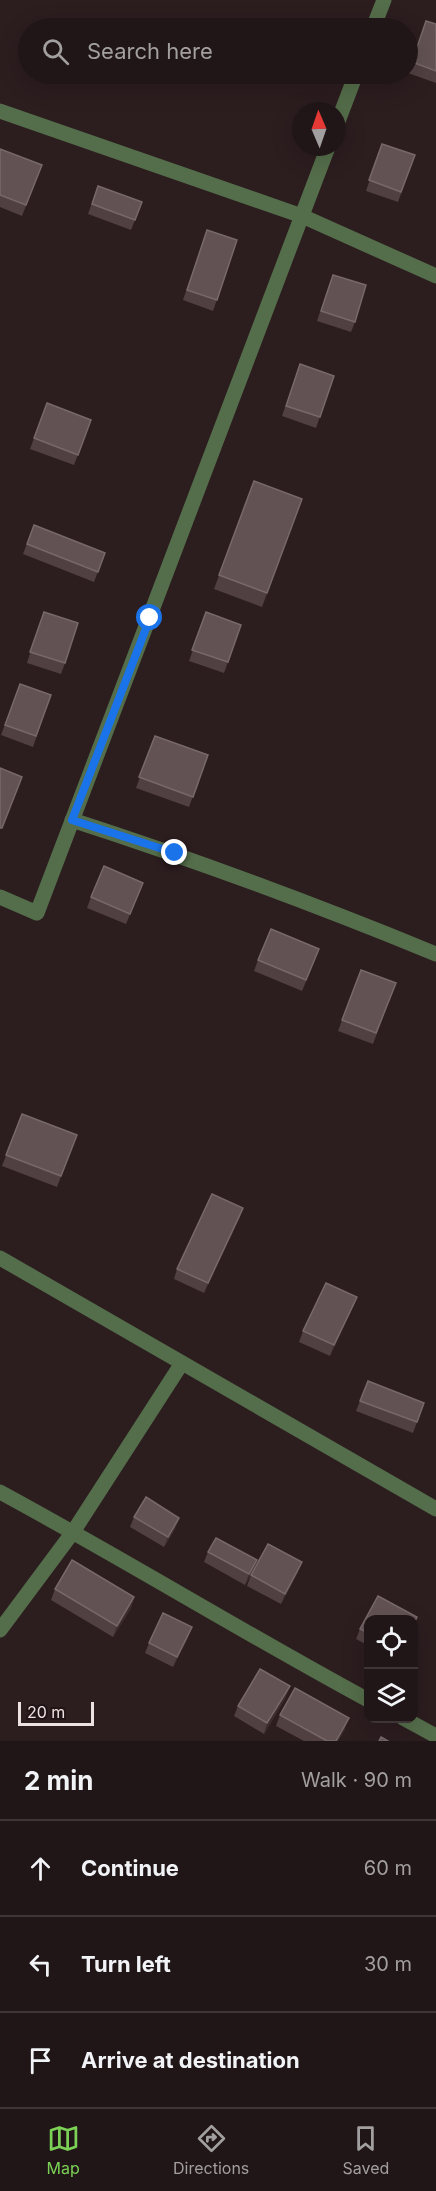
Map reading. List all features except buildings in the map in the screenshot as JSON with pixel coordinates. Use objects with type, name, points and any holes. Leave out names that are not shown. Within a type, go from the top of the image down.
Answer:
[{"type":"street","points":[[377,18],[384,0]]},
{"type":"street","points":[[345,102],[352,84]]},
{"type":"street","points":[[0,111],[302,216],[436,276]]},
{"type":"street","points":[[0,897],[37,913],[325,156]]},
{"type":"street","points":[[72,820],[175,853],[308,902],[436,954]]},
{"type":"street","points":[[0,1258],[436,1509]]},
{"type":"street","points":[[0,1630],[73,1532],[182,1363]]},
{"type":"street","points":[[0,1492],[287,1656],[364,1697]]},
{"type":"street","points":[[412,1723],[436,1736]]},
{"type":"route","points":[[150,618],[72,820],[175,853]]}]
